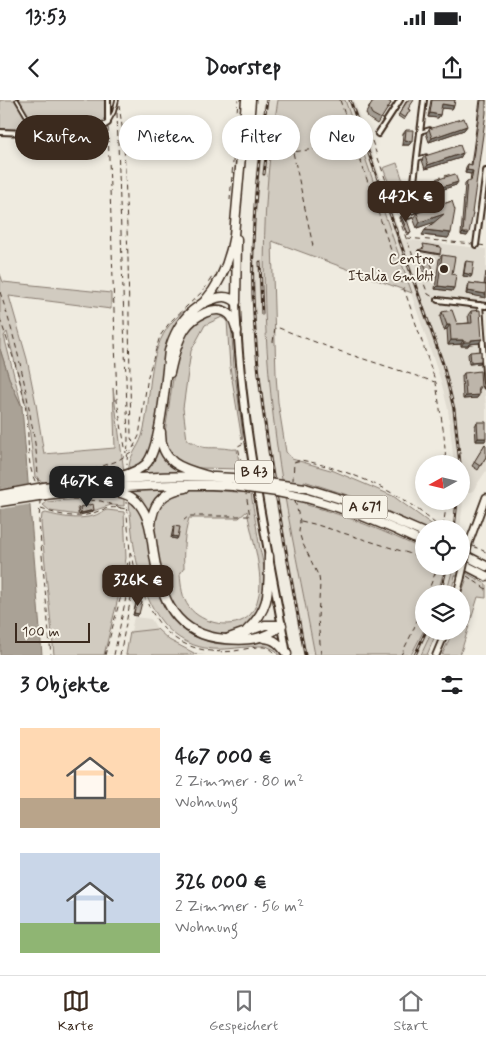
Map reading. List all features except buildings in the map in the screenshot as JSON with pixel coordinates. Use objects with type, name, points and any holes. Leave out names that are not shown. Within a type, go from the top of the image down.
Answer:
[{"type":"highway","name":"B 43","points":[[238,231],[234,202],[246,100]]},
{"type":"highway","name":"B 43","points":[[236,302],[238,231],[251,100]]},
{"type":"highway","points":[[114,479],[139,469],[151,457],[158,434],[171,344],[183,321],[203,303],[215,286],[229,256],[234,236],[234,202]]},
{"type":"highway","points":[[203,303],[222,297],[227,297],[236,302],[229,307],[202,314],[186,328],[181,337],[170,375],[161,434],[164,449],[174,463],[181,468],[210,480]]},
{"type":"highway","points":[[218,310],[229,314],[237,331]]},
{"type":"highway","name":"A 671","points":[[0,502],[41,491],[114,479],[158,476],[232,482],[268,482],[305,488],[357,504],[415,529]]},
{"type":"highway","points":[[150,530],[151,516],[154,508],[164,495],[210,480]]},
{"type":"highway","name":"A 671","points":[[0,494],[210,480]]},
{"type":"highway","name":"A 671","points":[[232,482],[339,507],[372,519],[415,539]]},
{"type":"highway","points":[[94,489],[122,493],[135,500],[146,516],[160,583],[174,614],[181,622],[197,634],[213,638],[236,640],[272,639],[278,643],[287,655]]},
{"type":"highway","points":[[246,630],[256,622],[265,607],[270,556]]},
{"type":"highway","points":[[470,558],[486,566]]},
{"type":"highway","points":[[470,568],[486,576]]},
{"type":"highway","points":[[224,639],[264,625],[282,625]]},
{"type":"highway","points":[[264,638],[282,625]]},
{"type":"main road","name":"B 43","points":[[236,302],[241,387],[287,655]]},
{"type":"main road","points":[[459,585],[469,543],[486,497]]},
{"type":"main road","points":[[436,655],[442,640]]},
{"type":"street","points":[[108,100],[108,115]]},
{"type":"street","points":[[378,134],[400,100]]},
{"type":"street","points":[[405,208],[412,198],[424,100]]},
{"type":"street","points":[[0,132],[15,132]]},
{"type":"street","points":[[476,245],[486,171]]},
{"type":"street","points":[[438,300],[486,306]]},
{"type":"street","points":[[480,305],[486,386]]},
{"type":"lane","points":[[17,100],[26,115]]},
{"type":"lane","points":[[109,121],[117,100]]},
{"type":"lane","points":[[420,132],[438,126]]},
{"type":"lane","points":[[417,160],[434,154]]},
{"type":"lane","points":[[405,208],[409,217],[418,214]]},
{"type":"path","points":[[117,100],[120,107],[124,140],[130,438],[135,447]]},
{"type":"path","points":[[117,100],[128,439],[127,465]]},
{"type":"path","points":[[234,202],[238,100]]},
{"type":"path","points":[[340,100],[345,115]]},
{"type":"path","points":[[373,144],[428,294],[438,300]]},
{"type":"path","points":[[310,150],[293,152],[313,246]]},
{"type":"path","points":[[109,154],[117,401],[124,447],[127,454]]},
{"type":"path","points":[[359,160],[436,383],[445,455]]},
{"type":"path","points":[[413,186],[451,174]]},
{"type":"path","points":[[399,217],[405,208]]},
{"type":"path","points":[[406,238],[486,246]]},
{"type":"path","points":[[67,478],[117,461],[135,447],[140,436],[148,376],[160,336],[170,322],[203,291],[216,272]]},
{"type":"path","points":[[0,292],[28,396],[38,460],[41,491],[39,522],[51,655]]},
{"type":"path","points":[[0,319],[11,349],[26,410],[32,472],[41,491]]},
{"type":"path","points":[[272,342],[273,331],[275,328],[279,328],[336,350],[436,383]]},
{"type":"path","points":[[243,472],[238,446],[249,440]]},
{"type":"path","points":[[294,462],[301,460],[312,462],[345,472],[399,498],[430,520]]},
{"type":"path","points":[[182,521],[189,516],[250,516],[246,490]]},
{"type":"path","points":[[68,499],[101,501],[127,510]]},
{"type":"path","points":[[114,655],[129,583],[130,552],[126,500]]},
{"type":"path","points":[[40,509],[58,514],[78,516],[94,514],[107,508],[123,509]]},
{"type":"path","points":[[321,655],[318,624],[320,584],[302,542],[299,532],[300,521],[415,555]]},
{"type":"path","points":[[105,655],[130,552]]},
{"type":"path","points":[[120,655],[132,592],[138,582],[130,552]]},
{"type":"path","points":[[465,575],[486,589]]},
{"type":"path","points":[[401,655],[415,626]]},
{"type":"shaded area","points":[[0,100],[106,100],[106,115],[15,115],[15,130],[0,129]]},
{"type":"shaded area","points":[[264,100],[278,100],[275,115],[262,115]]},
{"type":"shaded area","points":[[278,100],[345,100],[350,115],[310,115],[310,160],[366,160],[412,293],[272,241],[276,375],[286,452],[292,459],[334,471],[393,496],[426,520],[415,520],[415,524],[363,500],[304,481],[307,505],[367,525],[415,546],[415,575],[443,575],[440,585],[415,585],[415,640],[419,640],[411,655],[315,655],[279,461],[269,371],[264,281],[270,160],[300,160],[300,115],[276,115]]},
{"type":"shaded area","points":[[345,100],[354,100],[359,115],[350,115]]},
{"type":"shaded area","points":[[373,155],[402,239],[486,249],[486,302],[477,302],[486,408],[486,471],[472,492],[470,492],[470,455],[453,455],[448,409],[441,381],[365,160],[373,160]]},
{"type":"shaded area","points":[[257,160],[270,160],[264,238],[264,298],[267,348],[279,463],[315,655],[303,655],[260,403],[254,347],[251,237]]},
{"type":"shaded area","points":[[397,163],[406,190],[393,194],[383,168]]},
{"type":"shaded area","points":[[0,274],[3,282],[111,293],[111,309],[9,296],[27,359],[44,454],[115,448],[113,388],[124,472],[43,482],[35,477],[27,409],[7,332],[4,336],[22,407],[10,381],[0,349]]},
{"type":"shaded area","points":[[186,309],[189,309],[189,311],[181,320],[151,451],[143,463],[129,471],[130,461],[142,436],[157,348],[163,334],[172,322]]},
{"type":"shaded area","points":[[213,312],[225,313],[231,322],[234,367],[243,436],[242,440],[230,367],[227,320],[222,317],[205,325],[191,351],[183,408],[187,440],[203,447],[237,449],[240,469],[187,466],[177,462],[170,454],[164,439],[174,372],[182,343],[193,325]]},
{"type":"shaded area","points":[[0,349],[10,381],[22,407],[42,655],[0,655]]},
{"type":"shaded area","points":[[160,438],[162,450],[193,472],[137,474]]},
{"type":"shaded area","points":[[174,488],[149,517],[124,491]]},
{"type":"shaded area","points":[[195,489],[251,493],[264,568],[265,587],[259,611],[244,627],[234,632],[223,634],[211,633],[186,623],[175,609],[162,577],[155,540],[155,522],[158,508],[169,495]],"holes":[[[247,511],[259,567],[260,589],[256,605],[250,615],[236,623],[218,623],[202,618],[189,607],[182,592],[180,574],[184,568],[184,543],[189,518],[239,518]]]},
{"type":"shaded area","points":[[107,496],[124,498],[124,506],[111,505],[93,511],[92,505],[77,508],[78,515],[50,511],[43,505],[47,502]]},
{"type":"shaded area","points":[[129,500],[141,512],[145,523],[153,577],[158,594],[172,619],[186,632],[203,640],[232,645],[261,641],[268,642],[275,645],[281,655],[278,655],[275,650],[266,646],[205,648],[184,640],[167,627],[154,610],[144,589],[138,567]]},
{"type":"shaded area","points":[[107,510],[124,512],[126,558],[104,655],[54,655],[41,523],[42,514],[81,518]]},
{"type":"shaded area","points":[[453,510],[462,510],[461,520],[453,520]]},
{"type":"shaded area","points":[[443,575],[451,575],[449,585],[440,585]]},
{"type":"shaded area","points":[[451,575],[455,575],[453,585],[448,585]]},
{"type":"shaded area","points":[[455,575],[470,575],[486,584],[486,598],[478,597],[470,623],[470,585],[464,585],[466,581]]},
{"type":"shaded area","points":[[134,617],[151,619],[159,632],[169,640],[187,651],[206,655],[126,655]]},
{"type":"shaded area","points":[[157,629],[169,640],[194,653],[194,655],[126,655],[130,632]]},
{"type":"shaded area","points":[[419,640],[429,640],[421,655],[411,655]]},
{"type":"shaded area","points":[[428,640],[433,640],[427,655],[421,655]]},
{"type":"shaded area","points":[[449,640],[465,640],[460,655],[442,655]]},
{"type":"pier","points":[[30,484],[32,504],[0,509],[0,489]]},
{"type":"railway","points":[[267,100],[260,149],[254,222],[253,296],[256,341],[260,386],[273,476],[305,655]]},
{"type":"railway","points":[[350,100],[443,364],[454,409],[459,455]]},
{"type":"railway","points":[[264,174],[266,160]]},
{"type":"railway","points":[[260,262],[262,314]]},
{"type":"railway","points":[[455,520],[456,510]]},
{"type":"railway","points":[[442,585],[445,575]]},
{"type":"railway","points":[[415,655],[422,640]]},
{"type":"place","name":"Centro Italia GmbH","points":[[444,269]]}]
